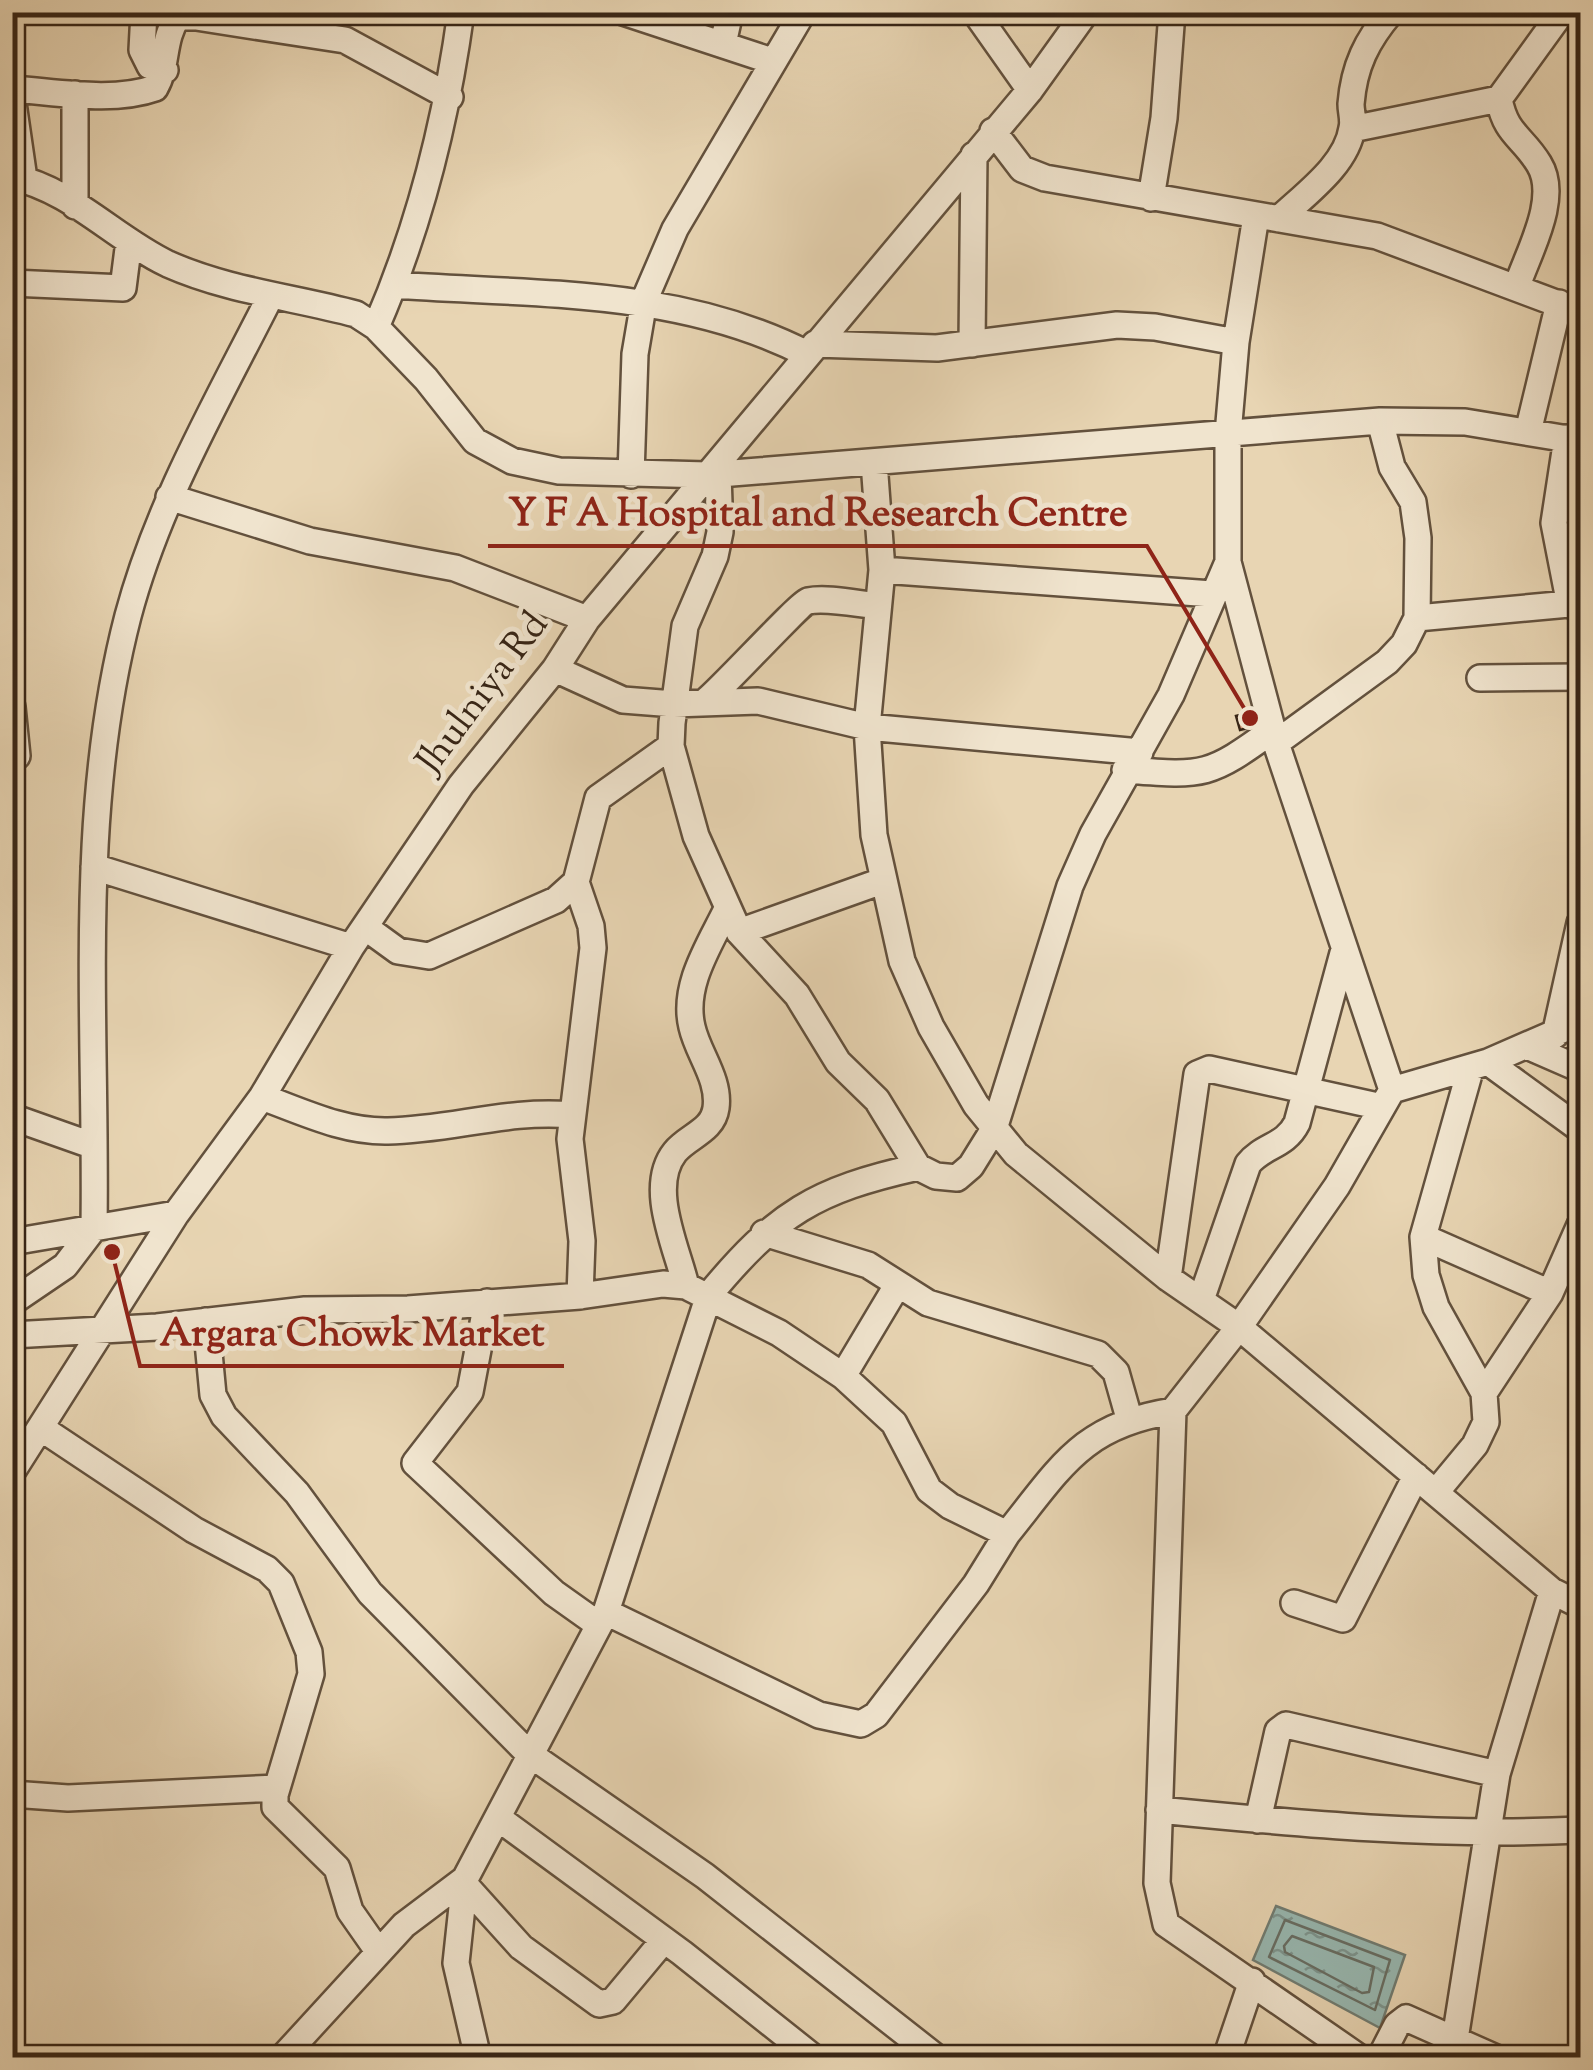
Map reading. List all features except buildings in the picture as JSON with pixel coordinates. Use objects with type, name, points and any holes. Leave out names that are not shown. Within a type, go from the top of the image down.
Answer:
[{"type":"street","points":[[144,12],[142,50],[150,66],[165,70]]},
{"type":"street","points":[[376,327],[394,285],[450,96],[461,12]]},
{"type":"street","points":[[623,12],[772,61]]},
{"type":"street","points":[[722,44],[730,12]]},
{"type":"street","points":[[631,474],[635,354],[644,301],[675,229],[803,12]]},
{"type":"street","points":[[975,12],[1030,90]]},
{"type":"street","name":"Jhulniya Rd","points":[[12,1472],[176,1214],[262,1097],[358,937],[461,785],[554,668],[587,619],[1030,90],[1086,12]]},
{"type":"street","points":[[1151,198],[1164,118],[1172,12]]},
{"type":"street","points":[[1360,2058],[1166,1924],[1157,1883],[1173,1412],[1337,1186],[1387,1098],[1274,737],[1228,562],[1228,434],[1236,342],[1268,218],[1329,171],[1352,129],[1352,103],[1367,39],[1391,12]]},
{"type":"street","points":[[1352,129],[1499,98],[1562,12]]},
{"type":"street","points":[[450,96],[345,40],[218,16],[178,17],[170,27],[165,70],[155,88],[142,93],[12,92],[18,178],[201,278],[356,314],[376,327],[426,379],[474,441],[512,461],[559,471],[712,474],[1380,421],[1464,422],[1574,439],[1554,523],[1575,604],[1417,618]]},
{"type":"street","points":[[74,94],[75,206]]},
{"type":"street","points":[[1499,98],[1504,126],[1541,166],[1546,184],[1544,207],[1517,286]]},
{"type":"street","points":[[993,132],[1022,169],[1045,178],[1377,236],[1570,308],[1528,432]]},
{"type":"street","points":[[972,344],[974,156]]},
{"type":"street","points":[[12,283],[123,288],[128,240]]},
{"type":"street","points":[[394,285],[644,301],[729,319],[811,349],[937,348],[1117,325],[1155,326],[1236,342]]},
{"type":"street","points":[[12,1302],[65,1266],[94,1228],[94,867],[114,676],[129,612],[169,497],[270,297]]},
{"type":"street","points":[[554,668],[623,700],[674,704],[758,701],[867,727],[1203,773],[1222,767],[1274,737],[1387,662],[1404,644],[1417,618],[1418,538],[1412,502],[1392,467],[1380,421]]},
{"type":"street","points":[[874,462],[882,570],[867,727],[874,835],[882,881],[914,994],[994,1128],[1016,1154],[1168,1278],[1238,1327],[1552,1591],[1580,1605]]},
{"type":"street","points":[[712,474],[720,532],[715,556],[685,626],[672,746],[696,836],[732,921],[797,995],[838,1062],[877,1100],[918,1167],[936,1176],[957,1178],[971,1166],[994,1128],[1070,886],[1171,695],[1228,562]]},
{"type":"street","points":[[169,497],[310,540],[454,568],[587,619]]},
{"type":"street","points":[[882,570],[1212,594]]},
{"type":"street","points":[[708,700],[763,648],[789,612],[807,601],[878,606]]},
{"type":"street","points":[[1480,678],[1580,677]]},
{"type":"street","points":[[12,707],[17,756]]},
{"type":"street","points":[[580,1296],[582,1241],[572,1166],[572,1115],[593,948],[592,926],[576,882],[598,798],[672,746]]},
{"type":"street","points":[[94,867],[428,956],[530,915],[576,882]]},
{"type":"street","points":[[698,1290],[662,1189],[676,1152],[711,1123],[716,1110],[716,1089],[692,1026],[690,1000],[695,976],[732,921],[882,881]]},
{"type":"street","points":[[1555,1035],[1580,923]]},
{"type":"street","points":[[1201,1300],[1248,1164],[1256,1154],[1290,1137],[1342,953]]},
{"type":"street","points":[[1168,1278],[1197,1074],[1209,1069],[1302,1091],[1387,1098],[1580,1022]]},
{"type":"street","points":[[1526,1046],[1580,1068]]},
{"type":"street","points":[[1480,1064],[1580,1129]]},
{"type":"street","points":[[1294,1603],[1343,1619],[1426,1484],[1475,1445],[1486,1422],[1484,1394],[1436,1307],[1426,1275],[1423,1237],[1480,1064]]},
{"type":"street","points":[[262,1097],[327,1121],[388,1131],[532,1111],[572,1115]]},
{"type":"street","points":[[12,1117],[94,1146]]},
{"type":"street","points":[[478,2058],[456,1963],[465,1882],[528,1753],[603,1618],[698,1290],[764,1234],[828,1190],[918,1167]]},
{"type":"street","points":[[12,1242],[176,1214]]},
{"type":"street","points":[[1484,1394],[1550,1293],[1580,1225]]},
{"type":"street","points":[[764,1234],[868,1264],[928,1303],[1098,1354],[1116,1372],[1129,1418]]},
{"type":"street","points":[[1423,1237],[1550,1293]]},
{"type":"street","points":[[12,1335],[305,1310],[408,1309],[580,1296],[663,1284],[698,1290],[808,1350],[842,1376],[894,1424],[929,1490],[1008,1534]]},
{"type":"street","points":[[842,1376],[898,1284]]},
{"type":"street","points":[[487,1302],[470,1392],[415,1463],[554,1593],[819,1715],[861,1724],[876,1715],[976,1584],[1008,1534],[1081,1447],[1129,1418],[1173,1412]]},
{"type":"street","points":[[206,1321],[213,1395],[224,1416],[297,1493],[370,1593],[528,1753],[706,1876],[937,2058]]},
{"type":"street","points":[[41,1428],[194,1530],[267,1569],[282,1584],[306,1642],[311,1674],[277,1788],[277,1811],[337,1868],[350,1911],[378,1951]]},
{"type":"street","points":[[1455,2039],[1490,1835],[1496,1774],[1552,1591]]},
{"type":"street","points":[[1258,1820],[1278,1731],[1286,1725],[1496,1774]]},
{"type":"street","points":[[12,1794],[68,1798],[277,1788]]},
{"type":"street","points":[[1160,1810],[1490,1835],[1580,1830]]},
{"type":"street","points":[[498,1818],[664,1940],[814,2058]]},
{"type":"street","points":[[282,2058],[378,1951],[465,1882]]},
{"type":"street","points":[[465,1882],[520,1947],[598,2004],[613,2002],[664,1940]]},
{"type":"street","points":[[1226,2058],[1252,1980]]},
{"type":"street","points":[[1380,2058],[1396,2025],[1406,2018],[1496,2058]]},
{"type":"water","points":[[1276,1906],[1405,1955],[1380,2028],[1253,1960]]},
{"type":"place","name":"Y F A Hospital and Research Centre","points":[[1250,718]]},
{"type":"place","name":"Argara Chowk Market","points":[[112,1252]]}]
